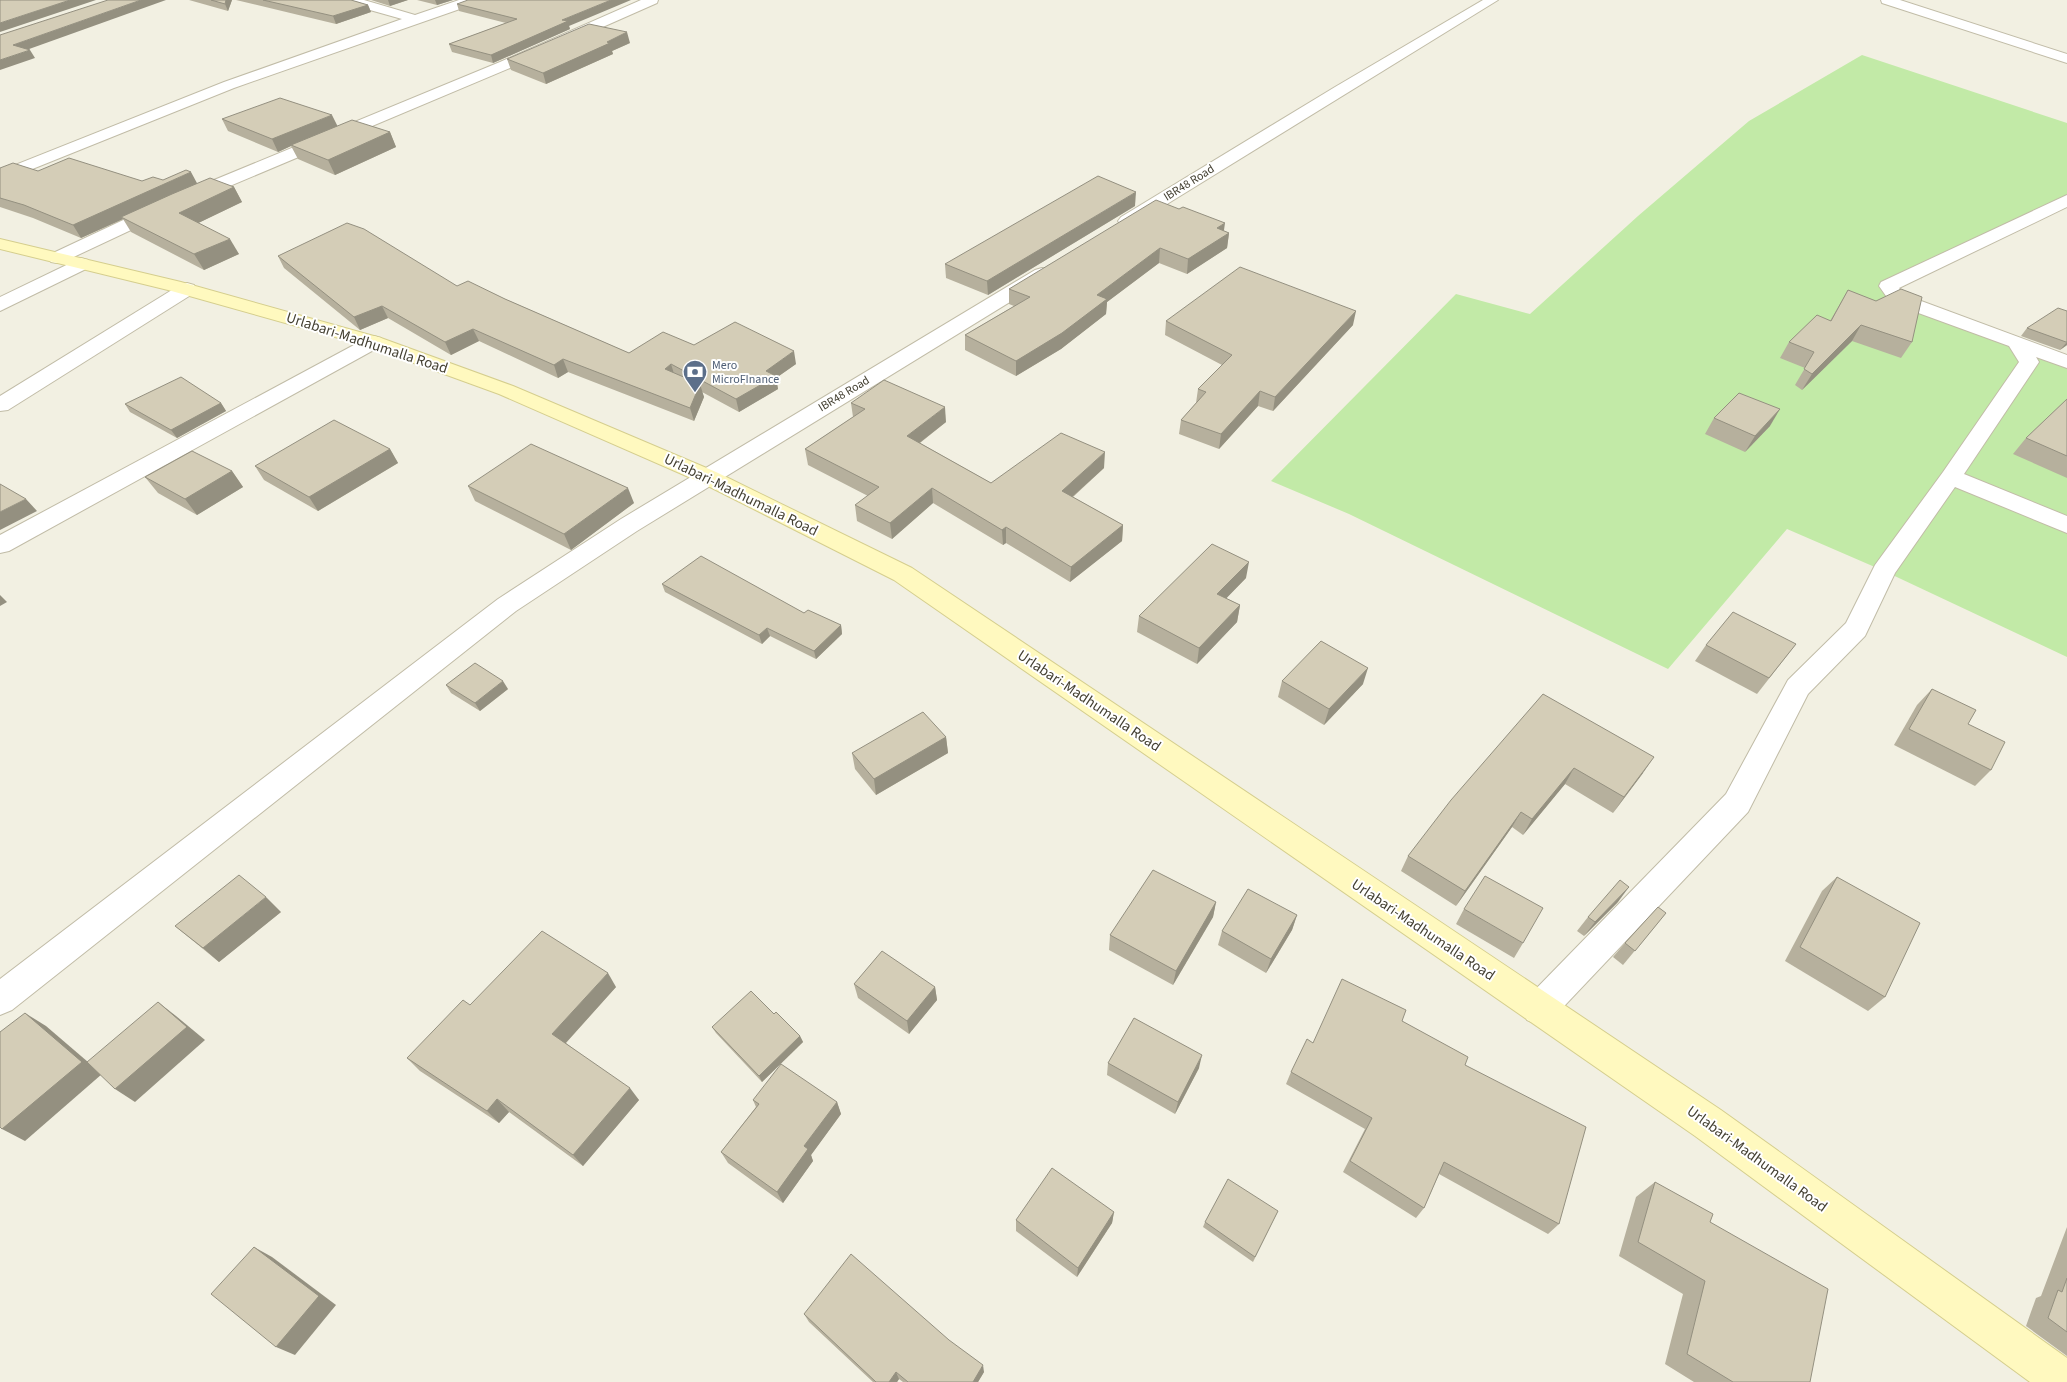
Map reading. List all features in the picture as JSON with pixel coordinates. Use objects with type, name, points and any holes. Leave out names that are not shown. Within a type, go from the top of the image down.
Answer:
[{"type":"main road","name":"Urlabari-Madhumalla Road","points":[[0,244],[187,289],[374,342],[506,390],[708,477],[903,574],[1708,1123],[2064,1382]]},
{"type":"street","points":[[350,0],[415,19]]},
{"type":"street","points":[[0,177],[229,85],[472,0]]},
{"type":"street","points":[[0,305],[69,261],[174,203],[505,65],[652,0]]},
{"type":"street","name":"IBR48 Road","points":[[1114,229],[1340,90],[1492,0]]},
{"type":"street","points":[[1887,0],[2067,59]]},
{"type":"street","points":[[2067,200],[1888,286],[1898,299],[2067,362]]},
{"type":"street","name":"IBR48 Road","points":[[0,999],[507,605],[629,526],[1055,265]]},
{"type":"street","points":[[0,405],[187,289]]},
{"type":"street","points":[[0,545],[374,342]]},
{"type":"street","points":[[1539,1009],[1737,803],[1798,688],[1856,629],[1884,571],[1951,478],[2029,362],[2016,342]]},
{"type":"street","points":[[1951,478],[2067,525]]},
{"type":"green space","points":[[1862,55],[2067,123],[2067,200],[1888,286],[1898,299],[2067,362],[2067,657],[1884,571],[1787,529],[1668,669],[1349,514],[1271,481],[1456,294],[1530,314],[1638,216],[1749,121]]},
{"type":"building","points":[[0,0],[70,0],[0,23]]},
{"type":"building","points":[[108,0],[141,0],[13,45],[30,50],[0,60],[0,35]]},
{"type":"building","points":[[211,0],[226,0],[225,4]]},
{"type":"building","points":[[263,0],[351,0],[368,5],[333,16]]},
{"type":"building","points":[[468,0],[611,0],[562,20],[568,21],[491,55],[449,44],[517,19],[457,4]]},
{"type":"building","points":[[589,24],[627,32],[607,42],[610,43],[543,73],[507,59]]},
{"type":"building","points":[[280,98],[332,115],[272,139],[222,119]]},
{"type":"building","points":[[352,120],[390,132],[328,160],[291,145]]},
{"type":"building","points":[[69,158],[142,181],[153,177],[163,180],[186,170],[191,172],[73,225],[24,205],[0,198],[0,168],[13,163],[38,171]]},
{"type":"building","points":[[1098,176],[1136,192],[987,281],[945,264]]},
{"type":"building","points":[[210,178],[234,187],[179,213],[230,239],[194,254],[121,217],[172,194]]},
{"type":"building","points":[[1156,200],[1179,209],[1183,207],[1225,223],[1217,228],[1229,233],[1188,259],[1160,248],[1097,295],[1107,299],[1062,333],[1016,361],[965,335],[1030,297],[1009,289]]},
{"type":"building","points":[[347,223],[364,229],[457,286],[468,281],[629,353],[663,332],[694,345],[735,322],[794,351],[766,371],[776,376],[736,399],[671,364],[665,369],[700,384],[690,408],[563,359],[554,365],[473,329],[445,342],[382,306],[354,317],[278,256]]},
{"type":"building","points":[[1240,267],[1356,311],[1275,397],[1260,391],[1221,434],[1181,420],[1206,392],[1198,389],[1232,355],[1166,321]]},
{"type":"building","points":[[1901,289],[1922,297],[1912,342],[1861,325],[1812,374],[1804,369],[1814,352],[1789,342],[1817,315],[1831,321],[1848,290],[1876,301]]},
{"type":"building","points":[[2058,308],[2067,311],[2067,342],[2027,328]]},
{"type":"building","points":[[181,377],[221,403],[171,430],[125,404]]},
{"type":"building","points":[[884,380],[945,407],[907,436],[991,483],[1061,433],[1105,452],[1062,491],[1123,525],[1071,567],[1006,527],[1002,530],[932,488],[890,523],[855,505],[879,487],[805,449],[865,409],[851,403]]},
{"type":"building","points":[[1739,393],[1780,409],[1755,436],[1714,418]]},
{"type":"building","points":[[2067,399],[2067,456],[2026,438]]},
{"type":"building","points":[[334,420],[390,449],[309,497],[255,466]]},
{"type":"building","points":[[531,444],[628,488],[564,534],[468,486]]},
{"type":"building","points":[[192,451],[232,471],[185,499],[145,477]]},
{"type":"building","points":[[0,484],[26,499],[0,512]]},
{"type":"building","points":[[1212,544],[1249,562],[1217,594],[1240,605],[1199,648],[1139,616]]},
{"type":"building","points":[[701,556],[804,613],[808,610],[841,625],[814,651],[767,628],[759,635],[662,584]]},
{"type":"building","points":[[1733,612],[1796,644],[1769,678],[1706,645]]},
{"type":"building","points":[[1321,641],[1368,668],[1329,709],[1282,681]]},
{"type":"building","points":[[475,663],[503,681],[475,703],[446,685]]},
{"type":"building","points":[[1932,689],[1976,710],[1968,724],[2005,742],[1991,770],[1909,729]]},
{"type":"building","points":[[1543,694],[1654,757],[1624,797],[1574,768],[1532,819],[1521,812],[1465,891],[1408,856],[1451,800]]},
{"type":"building","points":[[923,712],[946,737],[874,779],[852,753]]},
{"type":"building","points":[[1153,870],[1216,902],[1176,971],[1110,935]]},
{"type":"building","points":[[239,875],[266,897],[203,948],[175,926]]},
{"type":"building","points":[[1485,876],[1543,908],[1523,943],[1464,909]]},
{"type":"building","points":[[1837,877],[1920,923],[1885,997],[1800,947]]},
{"type":"building","points":[[1620,880],[1629,887],[1595,922],[1588,917]]},
{"type":"building","points":[[1248,889],[1297,915],[1271,959],[1222,931]]},
{"type":"building","points":[[1658,907],[1666,913],[1635,951],[1625,943]]},
{"type":"building","points":[[542,931],[608,973],[552,1034],[630,1088],[573,1155],[497,1099],[487,1111],[407,1058],[463,1000],[470,1005]]},
{"type":"building","points":[[882,951],[935,987],[907,1021],[854,984]]},
{"type":"building","points":[[1342,979],[1406,1010],[1402,1021],[1468,1057],[1465,1065],[1586,1127],[1559,1224],[1444,1162],[1424,1208],[1350,1161],[1372,1118],[1291,1072],[1307,1039],[1313,1043]]},
{"type":"building","points":[[751,991],[800,1036],[759,1076],[712,1027]]},
{"type":"building","points":[[158,1002],[187,1027],[115,1089],[87,1062]]},
{"type":"building","points":[[25,1013],[82,1062],[2,1129],[0,1127],[0,1032]]},
{"type":"building","points":[[1134,1018],[1202,1055],[1178,1102],[1108,1063]]},
{"type":"building","points":[[781,1064],[837,1102],[804,1146],[808,1149],[777,1192],[721,1152],[759,1104],[753,1100]]},
{"type":"building","points":[[1052,1168],[1114,1212],[1078,1268],[1016,1220]]},
{"type":"building","points":[[1228,1179],[1278,1211],[1255,1257],[1205,1222]]},
{"type":"building","points":[[1655,1182],[1713,1214],[1710,1222],[1828,1289],[1810,1382],[1733,1382],[1687,1354],[1705,1281],[1638,1242]]},
{"type":"building","points":[[254,1247],[319,1296],[276,1347],[211,1294]]},
{"type":"building","points":[[851,1254],[949,1340],[983,1365],[973,1382],[908,1382],[896,1372],[889,1382],[876,1382],[804,1314]]},
{"type":"building","points":[[2067,1278],[2067,1332],[2048,1318],[2058,1290],[2062,1292]]},
{"type":"place","name":"Mero MicroFInance","points":[[695,393]]}]
